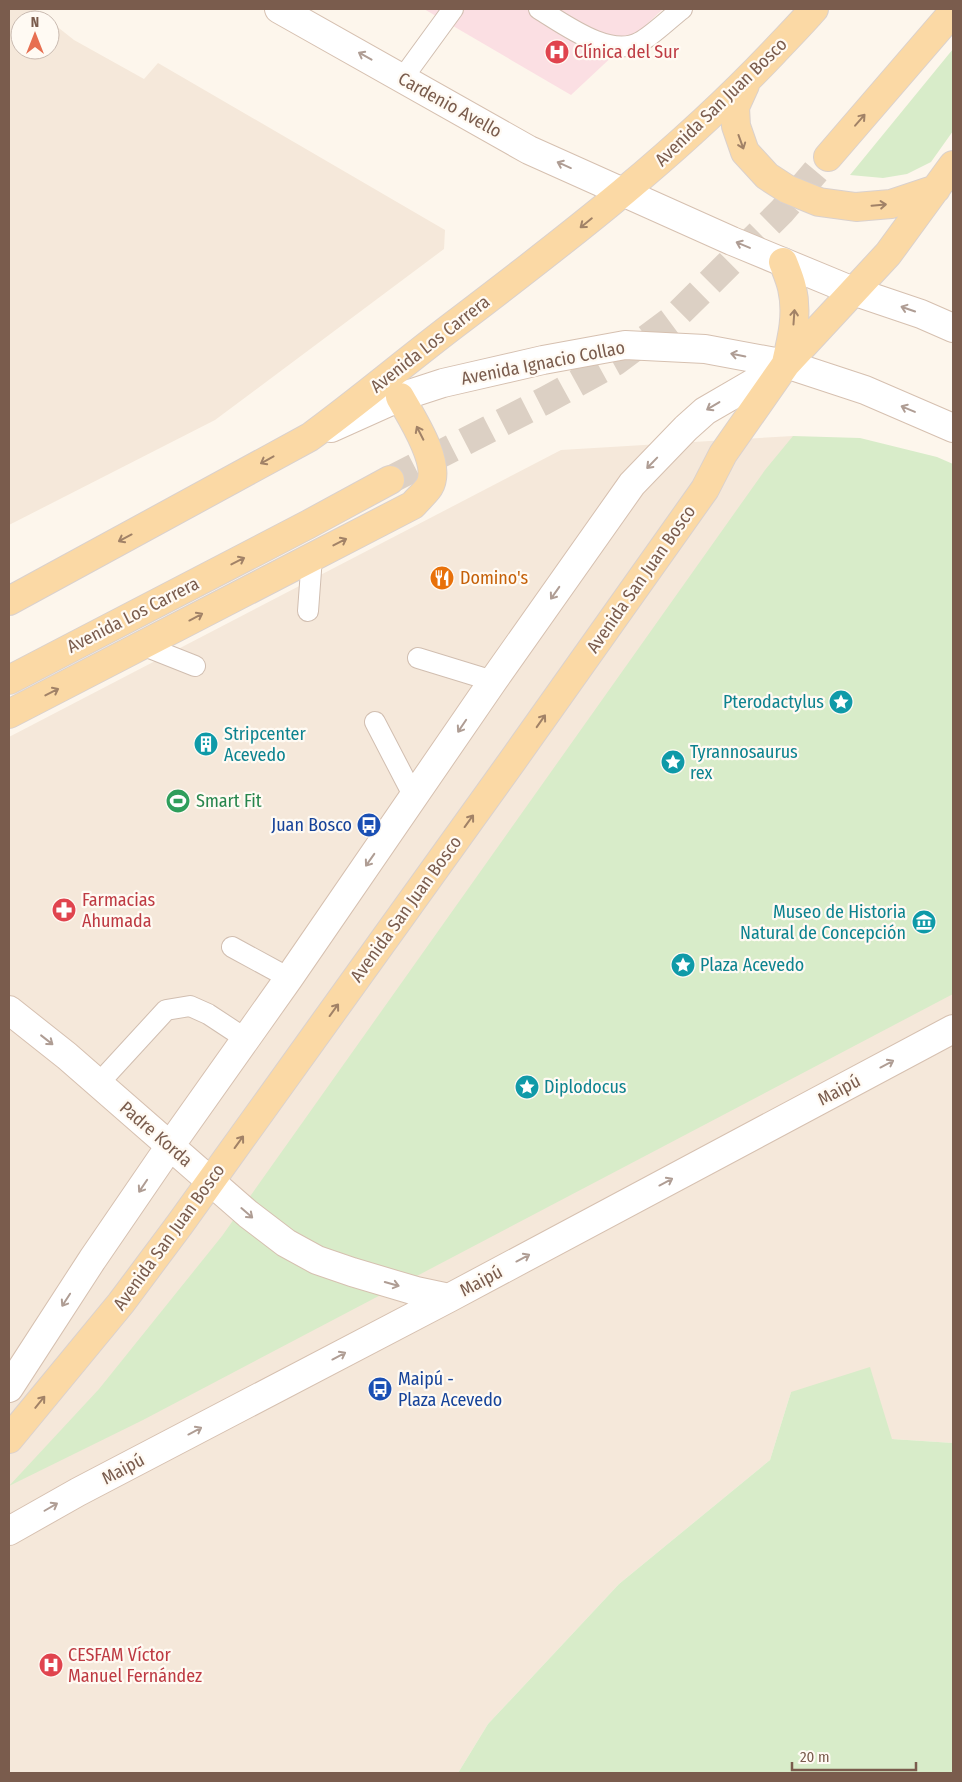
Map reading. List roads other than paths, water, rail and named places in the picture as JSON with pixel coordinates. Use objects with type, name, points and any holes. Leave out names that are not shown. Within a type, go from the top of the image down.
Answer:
[{"type":"main road","name":"Cardenio Avello","points":[[279,9],[368,57],[402,79],[529,150],[624,193]]},
{"type":"main road","name":"Avenida San Juan Bosco","points":[[624,193],[707,120],[814,9]]},
{"type":"main road","points":[[828,157],[953,12]]},
{"type":"main road","points":[[748,79],[735,107],[736,126],[745,152],[767,176],[787,189],[819,202],[856,207],[890,204],[936,189]]},
{"type":"main road","name":"Avenida San Juan Bosco","points":[[9,1439],[121,1303],[210,1182],[694,505],[705,489],[723,454],[786,364],[888,254],[953,166]]},
{"type":"main road","points":[[624,193],[853,291],[921,314],[953,328]]},
{"type":"main road","name":"Avenida Los Carrera","points":[[9,601],[310,437],[624,193]]},
{"type":"main road","points":[[783,262],[792,287],[795,309],[793,331],[786,364]]},
{"type":"main road","name":"Avenida Ignacio Collao","points":[[310,437],[400,396],[443,383],[543,360],[625,345],[705,349],[786,364],[865,390],[953,428]]},
{"type":"main road","name":"Avenida San Juan Bosco","points":[[9,1388],[92,1260],[170,1146],[632,484],[705,411],[786,364]]},
{"type":"main road","points":[[9,714],[413,505],[430,486],[432,468],[426,446],[400,396]]},
{"type":"main road","name":"Avenida Los Carrera","points":[[9,680],[390,480]]},
{"type":"main road","name":"Padre Korda","points":[[9,1010],[99,1083],[210,1182],[286,1243],[317,1260],[379,1281],[449,1298]]},
{"type":"main road","name":"Maipú","points":[[9,1531],[78,1492],[449,1298],[953,1029]]},
{"type":"lane","points":[[402,79],[453,9]]},
{"type":"lane","points":[[539,9],[576,32],[598,42],[627,46],[640,42],[682,9]]},
{"type":"lane","points":[[308,611],[312,556]]},
{"type":"lane","points":[[142,646],[194,666]]},
{"type":"lane","points":[[418,658],[493,681]]},
{"type":"lane","points":[[375,722],[414,797]]},
{"type":"lane","points":[[232,947],[289,978]]},
{"type":"lane","points":[[99,1083],[166,1010],[190,1006],[208,1014],[246,1039]]},
{"type":"tunnel","points":[[390,480],[544,401],[615,362],[673,319],[782,211],[828,157]]},
{"type":"place","name":"Clínica del Sur","points":[[557,52]]},
{"type":"place","name":"Domino's","points":[[442,578]]},
{"type":"place","name":"Pterodactylus","points":[[841,702]]},
{"type":"place","name":"Stripcenter Acevedo","points":[[206,744]]},
{"type":"place","name":"Tyrannosaurus rex","points":[[673,762]]},
{"type":"place","name":"Smart Fit","points":[[178,801]]},
{"type":"place","name":"Juan Bosco","points":[[369,825]]},
{"type":"place","name":"Farmacias Ahumada","points":[[64,910]]},
{"type":"place","name":"Museo de Historia Natural de Concepción","points":[[924,922]]},
{"type":"place","name":"Plaza Acevedo","points":[[683,965]]},
{"type":"place","name":"Diplodocus","points":[[527,1087]]},
{"type":"place","name":"Maipú - Plaza Acevedo","points":[[380,1389]]},
{"type":"place","name":"CESFAM Víctor Manuel Fernández","points":[[51,1665]]}]
